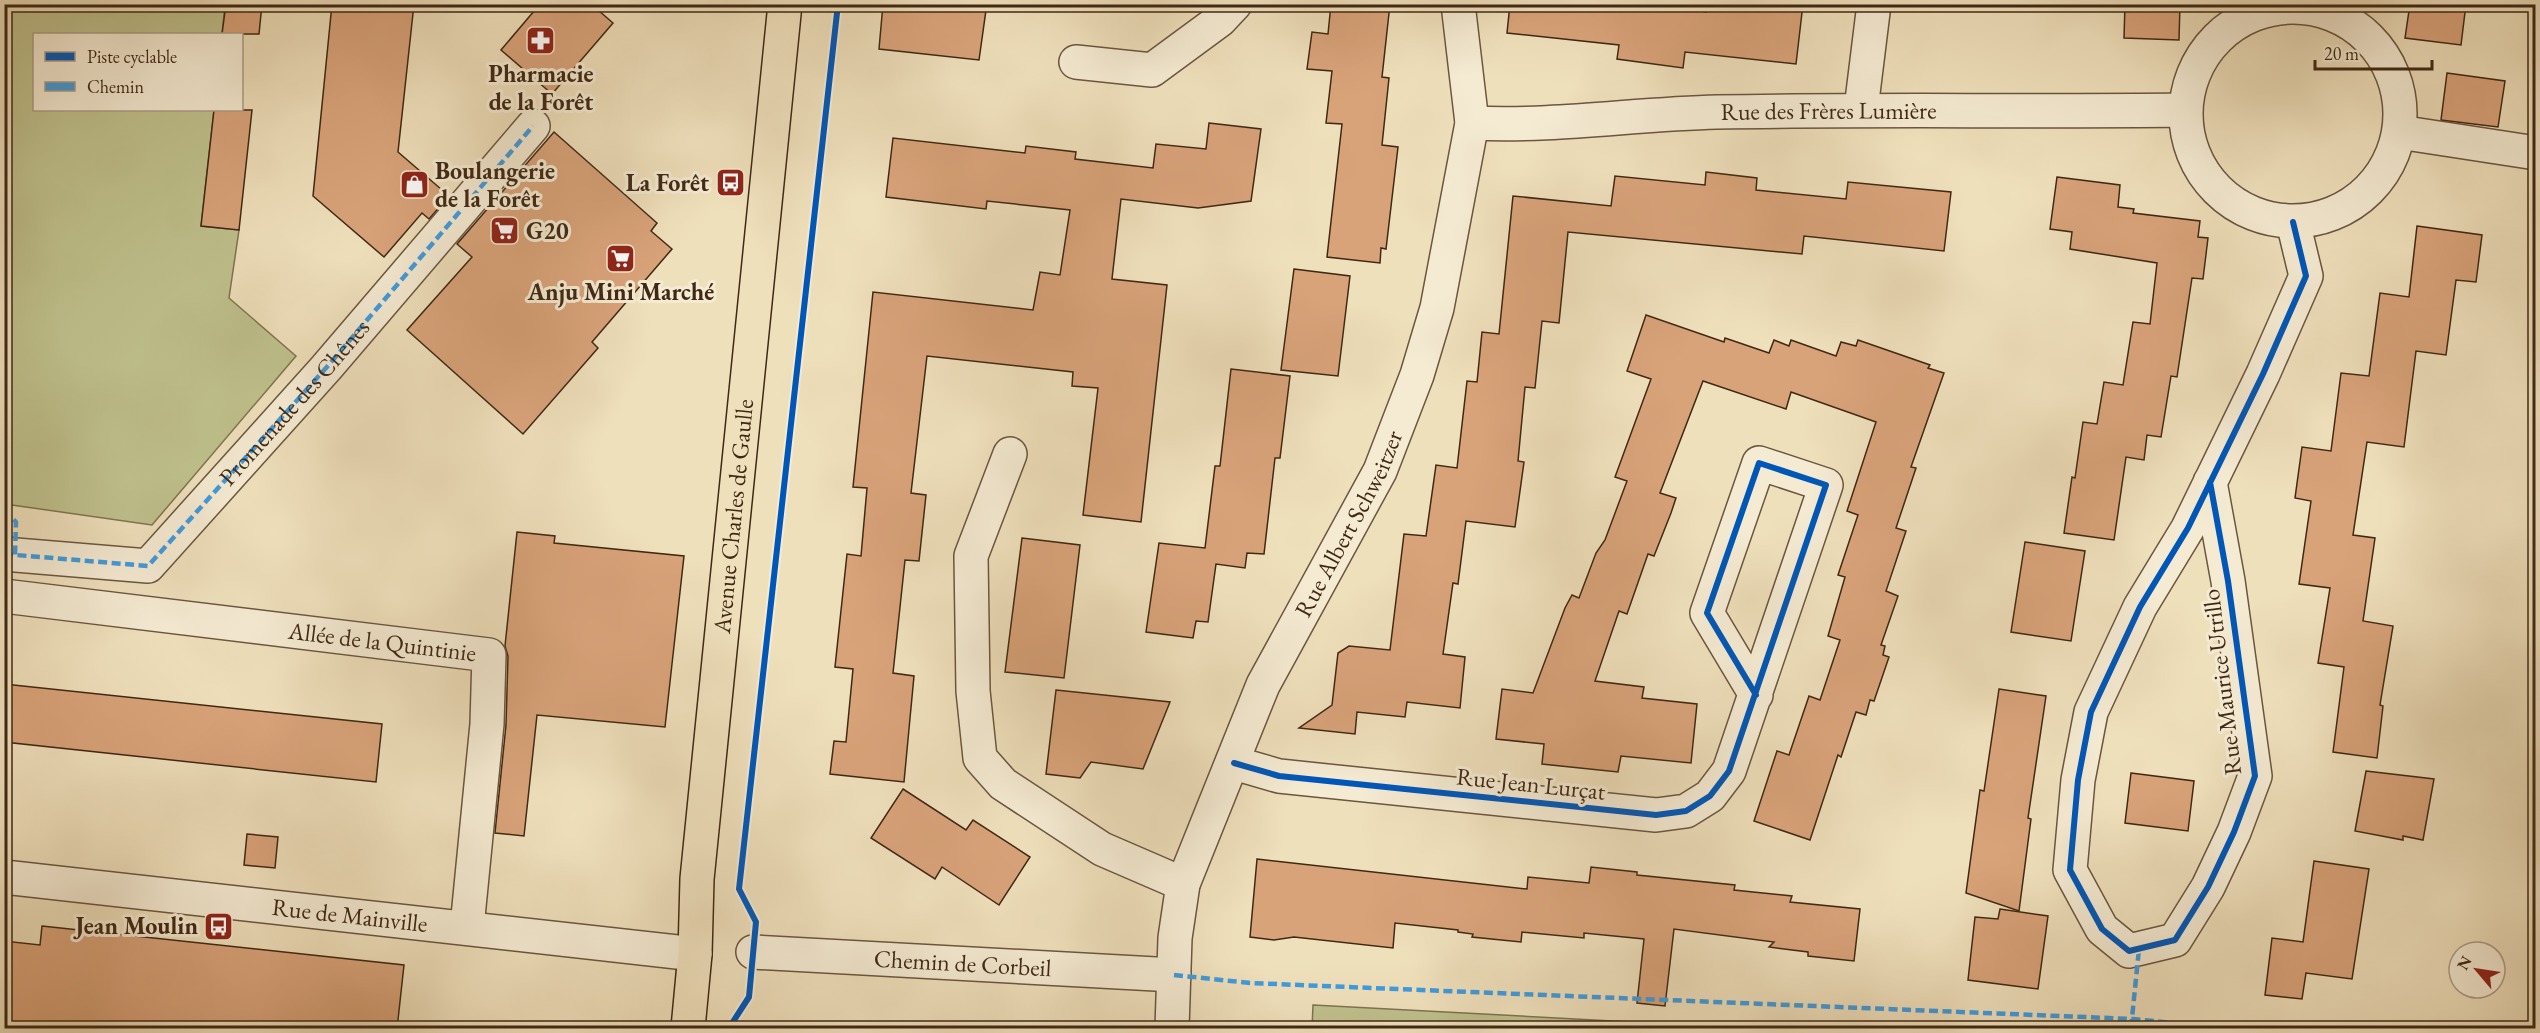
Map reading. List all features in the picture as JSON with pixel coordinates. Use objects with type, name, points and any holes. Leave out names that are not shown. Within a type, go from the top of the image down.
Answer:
[{"type":"main road","name":"Avenue Charles de Gaulle","points":[[688,1029],[695,954],[697,879],[785,4]]},
{"type":"street","points":[[1076,62],[1152,70],[1220,20],[1235,4]]},
{"type":"street","name":"Rue Albert Schweitzer","points":[[1172,1029],[1177,911],[1183,884],[1234,763],[1263,685],[1335,559],[1380,471],[1417,375],[1437,308],[1472,123],[1458,4]]},
{"type":"street","points":[[1861,109],[1874,4]]},
{"type":"street","points":[[2297,5],[2342,18],[2359,28],[2384,56],[2398,94],[2399,132],[2390,160],[2368,190],[2330,215],[2293,222],[2257,216],[2224,198],[2195,160],[2185,110],[2193,74],[2224,31],[2257,12],[2297,5]]},
{"type":"street","name":"Rue des Frères Lumière","points":[[1472,123],[1520,126],[1697,113],[1861,109],[2185,110]]},
{"type":"street","name":"Promenade des Chênes","points":[[4,554],[148,566],[326,368],[533,126]]},
{"type":"street","points":[[2399,132],[2535,153]]},
{"type":"street","name":"Rue Maurice Utrillo","points":[[2210,482],[2228,581],[2255,776],[2234,832],[2208,887],[2175,940],[2129,951],[2102,929],[2070,870],[2079,780],[2091,712],[2140,607],[2188,528],[2306,276],[2293,222]]},
{"type":"street","points":[[1010,454],[971,556],[973,691],[980,758],[1003,784],[1102,849],[1183,884]]},
{"type":"street","name":"Rue Jean Lurçat","points":[[1234,763],[1279,776],[1656,815],[1686,811],[1710,796],[1730,771],[1756,695],[1826,485],[1759,463],[1707,613],[1756,695]]},
{"type":"street","name":"Allée de la Quintinie","points":[[4,596],[489,655],[487,724],[467,927]]},
{"type":"street","name":"Rue de Mainville","points":[[4,877],[695,954]]},
{"type":"street","name":"Chemin de Corbeil","points":[[753,952],[1174,975]]},
{"type":"green space","points":[[5,5],[225,5],[222,33],[33,33],[33,111],[214,111],[201,226],[239,230],[229,298],[296,356],[152,525],[5,504]]},
{"type":"green space","points":[[1313,1005],[1744,1028],[1312,1028]]},
{"type":"building","points":[[226,4],[262,4],[259,34],[222,33]]},
{"type":"building","points":[[332,4],[414,4],[398,152],[449,196],[429,219],[422,213],[384,257],[313,196]]},
{"type":"building","name":"Pharmacie de la Forêt","points":[[540,4],[591,4],[613,23],[552,94],[501,50]]},
{"type":"building","points":[[883,4],[976,4],[975,8],[986,10],[979,60],[879,49]]},
{"type":"building","points":[[1331,4],[1390,4],[1382,77],[1389,78],[1382,145],[1398,147],[1386,249],[1381,248],[1380,263],[1327,257],[1342,124],[1326,123],[1332,71],[1307,69],[1312,32],[1328,34]]},
{"type":"building","points":[[1510,4],[1650,4],[1706,12],[1707,4],[1803,4],[1796,64],[1685,52],[1683,68],[1617,59],[1619,45],[1507,33]]},
{"type":"building","points":[[2125,4],[2180,4],[2179,40],[2124,38]]},
{"type":"building","points":[[2410,4],[2466,4],[2461,45],[2405,38]]},
{"type":"building","points":[[2447,73],[2505,81],[2498,127],[2441,120]]},
{"type":"building","points":[[252,110],[239,230],[201,226],[214,111]]},
{"type":"building","points":[[1209,123],[1261,129],[1251,201],[1198,208],[1121,199],[1112,279],[1167,285],[1141,522],[1083,515],[1098,388],[1072,386],[1073,372],[927,356],[911,493],[926,495],[919,561],[905,560],[893,673],[914,676],[904,782],[830,774],[834,741],[846,742],[853,669],[835,667],[847,554],[861,556],[867,488],[853,487],[873,292],[1033,310],[1040,272],[1060,275],[1070,210],[987,201],[986,209],[886,197],[893,138],[1025,153],[1026,146],[1076,152],[1075,159],[1153,168],[1156,144],[1206,149]]},
{"type":"building","points":[[554,132],[657,223],[651,231],[672,249],[592,342],[598,348],[523,434],[407,330],[472,257],[457,244]]},
{"type":"building","points":[[1706,172],[1757,178],[1756,190],[1846,199],[1848,182],[1951,192],[1944,251],[1804,236],[1802,254],[1568,232],[1559,323],[1542,321],[1535,388],[1525,387],[1518,461],[1524,462],[1515,527],[1466,521],[1458,584],[1453,583],[1443,654],[1465,657],[1460,708],[1407,702],[1405,717],[1357,712],[1355,734],[1299,728],[1332,705],[1338,653],[1349,646],[1390,650],[1404,534],[1426,536],[1436,465],[1457,468],[1467,381],[1477,382],[1482,332],[1499,334],[1513,196],[1611,206],[1615,176],[1705,185]]},
{"type":"building","points":[[2057,177],[2120,185],[2118,207],[2134,209],[2133,213],[2200,221],[2198,237],[2208,238],[2203,279],[2192,278],[2177,377],[2171,376],[2161,437],[2147,435],[2144,460],[2126,457],[2114,540],[2064,533],[2072,477],[2075,478],[2083,422],[2097,424],[2104,382],[2123,385],[2133,322],[2150,324],[2157,263],[2070,249],[2072,232],[2050,229]]},
{"type":"building","points":[[2417,226],[2482,235],[2476,282],[2456,280],[2446,355],[2416,351],[2404,447],[2367,442],[2353,535],[2375,538],[2363,621],[2393,626],[2380,705],[2383,706],[2377,758],[2333,752],[2344,667],[2318,663],[2330,588],[2299,584],[2311,501],[2295,498],[2302,447],[2331,451],[2341,373],[2369,376],[2380,293],[2409,297]]},
{"type":"building","points":[[1294,269],[1350,276],[1338,376],[1281,370]]},
{"type":"building","points":[[1646,315],[1724,342],[1725,338],[1769,353],[1774,340],[1789,346],[1791,340],[1836,356],[1841,342],[1856,346],[1858,340],[1930,365],[1928,368],[1944,373],[1911,467],[1916,468],[1896,528],[1906,531],[1886,591],[1898,596],[1881,645],[1885,646],[1883,655],[1889,657],[1874,701],[1870,700],[1866,715],[1856,712],[1841,757],[1838,755],[1810,840],[1754,821],[1777,751],[1789,755],[1809,696],[1820,700],[1840,640],[1828,636],[1845,577],[1838,575],[1858,515],[1847,511],[1876,422],[1791,392],[1786,409],[1703,381],[1660,493],[1676,498],[1671,513],[1654,556],[1648,554],[1627,614],[1619,611],[1595,681],[1644,687],[1642,698],[1697,704],[1691,763],[1621,756],[1618,772],[1542,764],[1544,744],[1496,739],[1502,689],[1533,693],[1565,608],[1572,595],[1579,598],[1596,553],[1605,540],[1627,481],[1615,477],[1651,379],[1627,371]]},
{"type":"building","points":[[1231,369],[1290,376],[1280,458],[1275,458],[1264,554],[1247,553],[1245,568],[1216,564],[1208,622],[1196,621],[1193,638],[1146,632],[1159,543],[1205,548],[1215,466],[1220,466]]},
{"type":"building","points":[[517,532],[555,536],[554,543],[684,556],[665,727],[537,715],[524,836],[495,833],[506,725],[508,656],[505,646]]},
{"type":"building","points":[[1022,538],[1080,545],[1064,678],[1005,672]]},
{"type":"building","points":[[2025,542],[2085,551],[2071,641],[2011,632]]},
{"type":"building","points":[[4,684],[382,724],[376,782],[4,742]]},
{"type":"building","points":[[1999,689],[2046,696],[2028,818],[2031,819],[2019,911],[1966,893],[1980,790],[1984,791]]},
{"type":"building","points":[[1056,690],[1170,702],[1143,769],[1091,762],[1080,778],[1046,774]]},
{"type":"building","points":[[2366,771],[2434,779],[2423,840],[2403,836],[2403,840],[2355,831]]},
{"type":"building","points":[[2131,773],[2194,781],[2188,831],[2125,823]]},
{"type":"building","points":[[903,789],[966,830],[973,820],[1030,857],[999,905],[942,867],[935,879],[871,838]]},
{"type":"building","points":[[247,834],[278,837],[275,868],[244,865]]},
{"type":"building","points":[[1257,859],[1527,889],[1528,877],[1589,883],[1591,867],[1637,872],[1637,875],[1735,885],[1734,890],[1792,896],[1790,902],[1860,909],[1854,961],[1808,956],[1808,952],[1769,947],[1774,942],[1674,929],[1665,1006],[1637,1003],[1644,939],[1584,933],[1584,938],[1522,932],[1521,942],[1472,937],[1473,934],[1458,932],[1458,930],[1395,923],[1393,948],[1294,937],[1274,940],[1250,937]]},
{"type":"building","points":[[2314,861],[2369,869],[2352,979],[2306,973],[2302,999],[2265,995],[2272,938],[2303,942]]},
{"type":"building","points":[[2000,909],[2048,916],[2038,989],[1968,980],[1975,917],[1998,919]]},
{"type":"building","points":[[42,926],[404,965],[397,1029],[4,1029],[4,941],[40,945]]},
{"type":"marked path","points":[[4,554],[148,566],[326,368],[533,126]]},
{"type":"marked path","points":[[4,510],[16,522],[15,555]]},
{"type":"marked path","points":[[2131,1028],[2139,949]]},
{"type":"marked path","points":[[1174,975],[1250,983],[2133,1019],[2223,1028]]},
{"type":"cycle path","points":[[729,1028],[749,997],[756,922],[739,889],[838,4]]},
{"type":"cycle path","points":[[2210,482],[2228,581],[2255,776],[2234,832],[2208,887],[2175,940],[2129,951],[2102,929],[2070,870],[2078,780],[2091,712],[2140,607],[2188,528],[2263,374],[2306,276],[2293,222]]},
{"type":"cycle path","points":[[1234,763],[1279,776],[1656,815],[1686,811],[1710,796],[1729,771],[1826,485],[1759,463],[1707,613],[1756,695]]},
{"type":"place","name":"Pharmacie de la Forêt","points":[[541,41]]},
{"type":"place","name":"La Forêt","points":[[730,183]]},
{"type":"place","name":"Boulangerie de la Forêt","points":[[414,185]]},
{"type":"place","name":"G20","points":[[505,231]]},
{"type":"place","name":"Anju Mini Marché","points":[[621,259]]},
{"type":"place","name":"Jean Moulin","points":[[219,926]]}]
